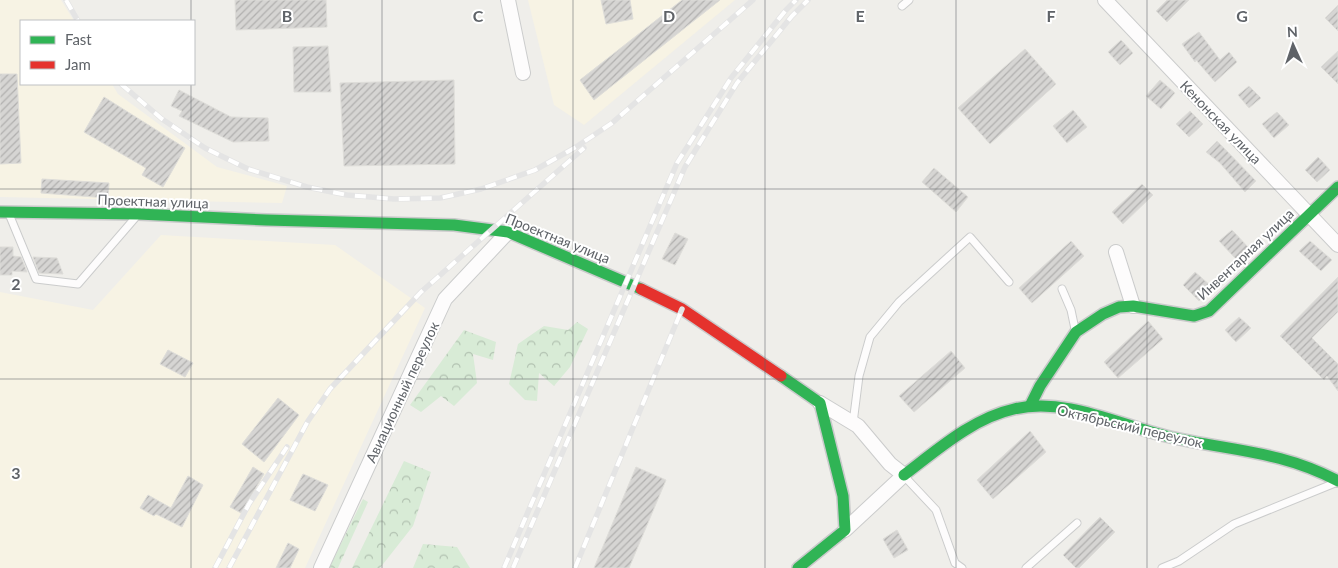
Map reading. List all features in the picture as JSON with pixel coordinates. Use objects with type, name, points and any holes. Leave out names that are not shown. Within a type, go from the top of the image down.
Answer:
[{"type":"street","points":[[508,0],[522,73]]},
{"type":"street","name":"Кенонская улица","points":[[1105,0],[1338,244]]},
{"type":"street","name":"Инвентарная улица","points":[[1030,406],[1040,386],[1076,332],[1103,314],[1119,307],[1133,306],[1194,316],[1209,311],[1338,187]]},
{"type":"street","name":"Проектная улица","points":[[4,212],[138,214],[266,220],[454,225],[508,232],[626,281],[682,309],[820,403]]},
{"type":"street","name":"Авиационный переулок","points":[[321,568],[445,299],[508,232]]},
{"type":"street","points":[[1116,252],[1133,306]]},
{"type":"street","points":[[798,568],[845,530],[904,474],[890,464],[858,426],[820,403]]},
{"type":"street","points":[[820,403],[843,496],[845,530]]},
{"type":"street","name":"Октябрьский переулок","points":[[904,474],[973,426],[1008,411],[1030,406],[1067,409],[1168,436],[1270,454],[1321,470],[1338,482]]},
{"type":"lane","points":[[902,6],[909,0]]},
{"type":"lane","points":[[4,212],[36,279],[78,284],[138,214]]},
{"type":"lane","points":[[853,423],[858,376],[870,337],[898,302],[970,237],[1009,282]]},
{"type":"lane","points":[[1062,289],[1071,310],[1076,332]]},
{"type":"lane","points":[[904,474],[936,510],[955,563],[962,568]]},
{"type":"lane","points":[[1162,568],[1179,561],[1234,524],[1338,482]]},
{"type":"lane","points":[[1026,568],[1077,523]]},
{"type":"shaded area","points":[[0,0],[61,0],[73,20],[20,20],[20,85],[113,85],[118,94],[217,167],[287,186],[282,203],[0,197]]},
{"type":"shaded area","points":[[528,0],[735,0],[584,125],[554,105]]},
{"type":"shaded area","points":[[161,235],[335,245],[425,308],[305,568],[0,568],[0,292],[93,310]]},
{"type":"green space","points":[[577,322],[588,329],[570,367],[554,386],[539,373],[537,401],[525,400],[509,384],[518,344],[544,326],[568,330]]},
{"type":"green space","points":[[464,330],[496,342],[493,360],[473,354],[477,383],[454,406],[441,396],[421,412],[410,405]]},
{"type":"green space","points":[[404,461],[431,472],[413,526],[380,568],[352,568]]},
{"type":"green space","points":[[363,499],[368,502],[338,568],[329,568]]},
{"type":"green space","points":[[423,544],[457,547],[470,568],[413,568]]},
{"type":"building","points":[[235,0],[326,0],[327,27],[236,30]]},
{"type":"building","points":[[601,0],[630,0],[633,19],[606,24]]},
{"type":"building","points":[[682,0],[720,0],[594,100],[580,80]]},
{"type":"building","points":[[1167,0],[1189,0],[1167,22],[1156,11]]},
{"type":"building","points":[[1338,5],[1338,31],[1325,18]]},
{"type":"building","points":[[1199,32],[1220,60],[1229,52],[1237,62],[1215,82],[1196,60],[1195,62],[1182,44]]},
{"type":"building","points":[[1121,40],[1133,53],[1120,65],[1108,52]]},
{"type":"building","points":[[328,46],[331,92],[294,92],[293,47]]},
{"type":"building","points":[[1025,49],[1056,84],[990,144],[958,108]]},
{"type":"building","points":[[1338,51],[1338,84],[1321,67]]},
{"type":"building","points":[[0,74],[17,74],[21,163],[0,164]]},
{"type":"building","points":[[454,80],[455,164],[344,166],[340,83]]},
{"type":"building","points":[[1160,80],[1175,93],[1161,109],[1146,96]]},
{"type":"building","points":[[1249,86],[1261,98],[1249,108],[1238,95]]},
{"type":"building","points":[[179,90],[231,117],[268,118],[269,141],[233,142],[179,116],[182,111],[171,106]]},
{"type":"building","points":[[104,97],[185,148],[163,187],[142,175],[146,168],[84,132]]},
{"type":"building","points":[[1073,110],[1087,127],[1067,143],[1053,126]]},
{"type":"building","points":[[1190,111],[1203,124],[1189,137],[1176,124]]},
{"type":"building","points":[[1277,112],[1289,125],[1274,138],[1262,124]]},
{"type":"building","points":[[1217,141],[1256,181],[1245,192],[1220,163],[1206,152]]},
{"type":"building","points":[[1318,157],[1330,170],[1317,182],[1305,170]]},
{"type":"building","points":[[934,168],[968,197],[956,212],[922,182]]},
{"type":"building","points":[[42,179],[109,183],[108,198],[41,193]]},
{"type":"building","points":[[1142,184],[1153,195],[1123,224],[1112,212]]},
{"type":"building","points":[[1232,230],[1248,247],[1236,259],[1219,241]]},
{"type":"building","points":[[675,233],[688,239],[675,265],[662,259]]},
{"type":"building","points":[[1071,241],[1084,256],[1032,303],[1019,288]]},
{"type":"building","points":[[1310,241],[1332,260],[1321,271],[1299,251]]},
{"type":"building","points":[[0,247],[13,247],[13,256],[21,257],[27,272],[12,271],[12,275],[0,275]]},
{"type":"building","points":[[33,257],[57,258],[63,274],[39,273]]},
{"type":"building","points":[[1195,272],[1211,286],[1199,301],[1183,285]]},
{"type":"building","points":[[1338,277],[1338,312],[1312,338],[1338,364],[1338,391],[1327,376],[1324,380],[1280,336]]},
{"type":"building","points":[[1239,317],[1251,328],[1236,342],[1225,330]]},
{"type":"building","points":[[1148,321],[1163,339],[1118,378],[1104,362]]},
{"type":"building","points":[[168,350],[193,363],[185,377],[160,364]]},
{"type":"building","points":[[951,351],[965,368],[914,412],[899,396]]},
{"type":"building","points":[[278,398],[299,415],[264,462],[242,444]]},
{"type":"building","points":[[1030,431],[1046,452],[993,499],[977,480]]},
{"type":"building","points":[[253,467],[264,474],[241,513],[230,507]]},
{"type":"building","points":[[636,467],[666,480],[629,568],[594,568]]},
{"type":"building","points":[[303,474],[328,485],[315,511],[290,500]]},
{"type":"building","points":[[188,476],[203,485],[182,527],[156,514],[154,516],[140,508],[148,495],[171,508]]},
{"type":"building","points":[[1100,517],[1115,532],[1079,568],[1076,568],[1063,555]]},
{"type":"building","points":[[897,530],[908,550],[894,558],[883,539]]},
{"type":"building","points":[[288,543],[299,549],[290,568],[276,568]]},
{"type":"railway","points":[[66,0],[77,20]]},
{"type":"railway","points":[[122,85],[162,119],[205,148],[248,169],[307,187],[347,195],[394,199],[440,198],[481,189],[535,170],[576,147],[612,123],[753,0]]},
{"type":"railway","points":[[504,568],[677,163],[731,78],[796,0]]},
{"type":"railway","points":[[513,568],[685,167],[737,83],[792,16],[808,0]]},
{"type":"railway","points":[[229,568],[308,421],[330,389],[421,292],[584,148]]},
{"type":"railway","points":[[575,568],[682,309]]},
{"type":"railway","points":[[215,568],[249,504],[287,447]]},
{"type":"traffic: fast","points":[[1030,406],[1040,386],[1076,332],[1103,314],[1119,307],[1133,306],[1194,316],[1209,311],[1338,187]]},
{"type":"traffic: fast","points":[[0,212],[138,214],[266,220],[454,225],[508,232],[641,289]]},
{"type":"traffic: fast","points":[[781,376],[820,403],[843,496],[845,530],[798,568]]},
{"type":"traffic: fast","points":[[904,475],[956,436],[999,413],[1033,406],[1052,406],[1072,409],[1166,436],[1274,457],[1295,463],[1338,481]]},
{"type":"traffic: jam","points":[[641,289],[682,309],[781,376]]}]
